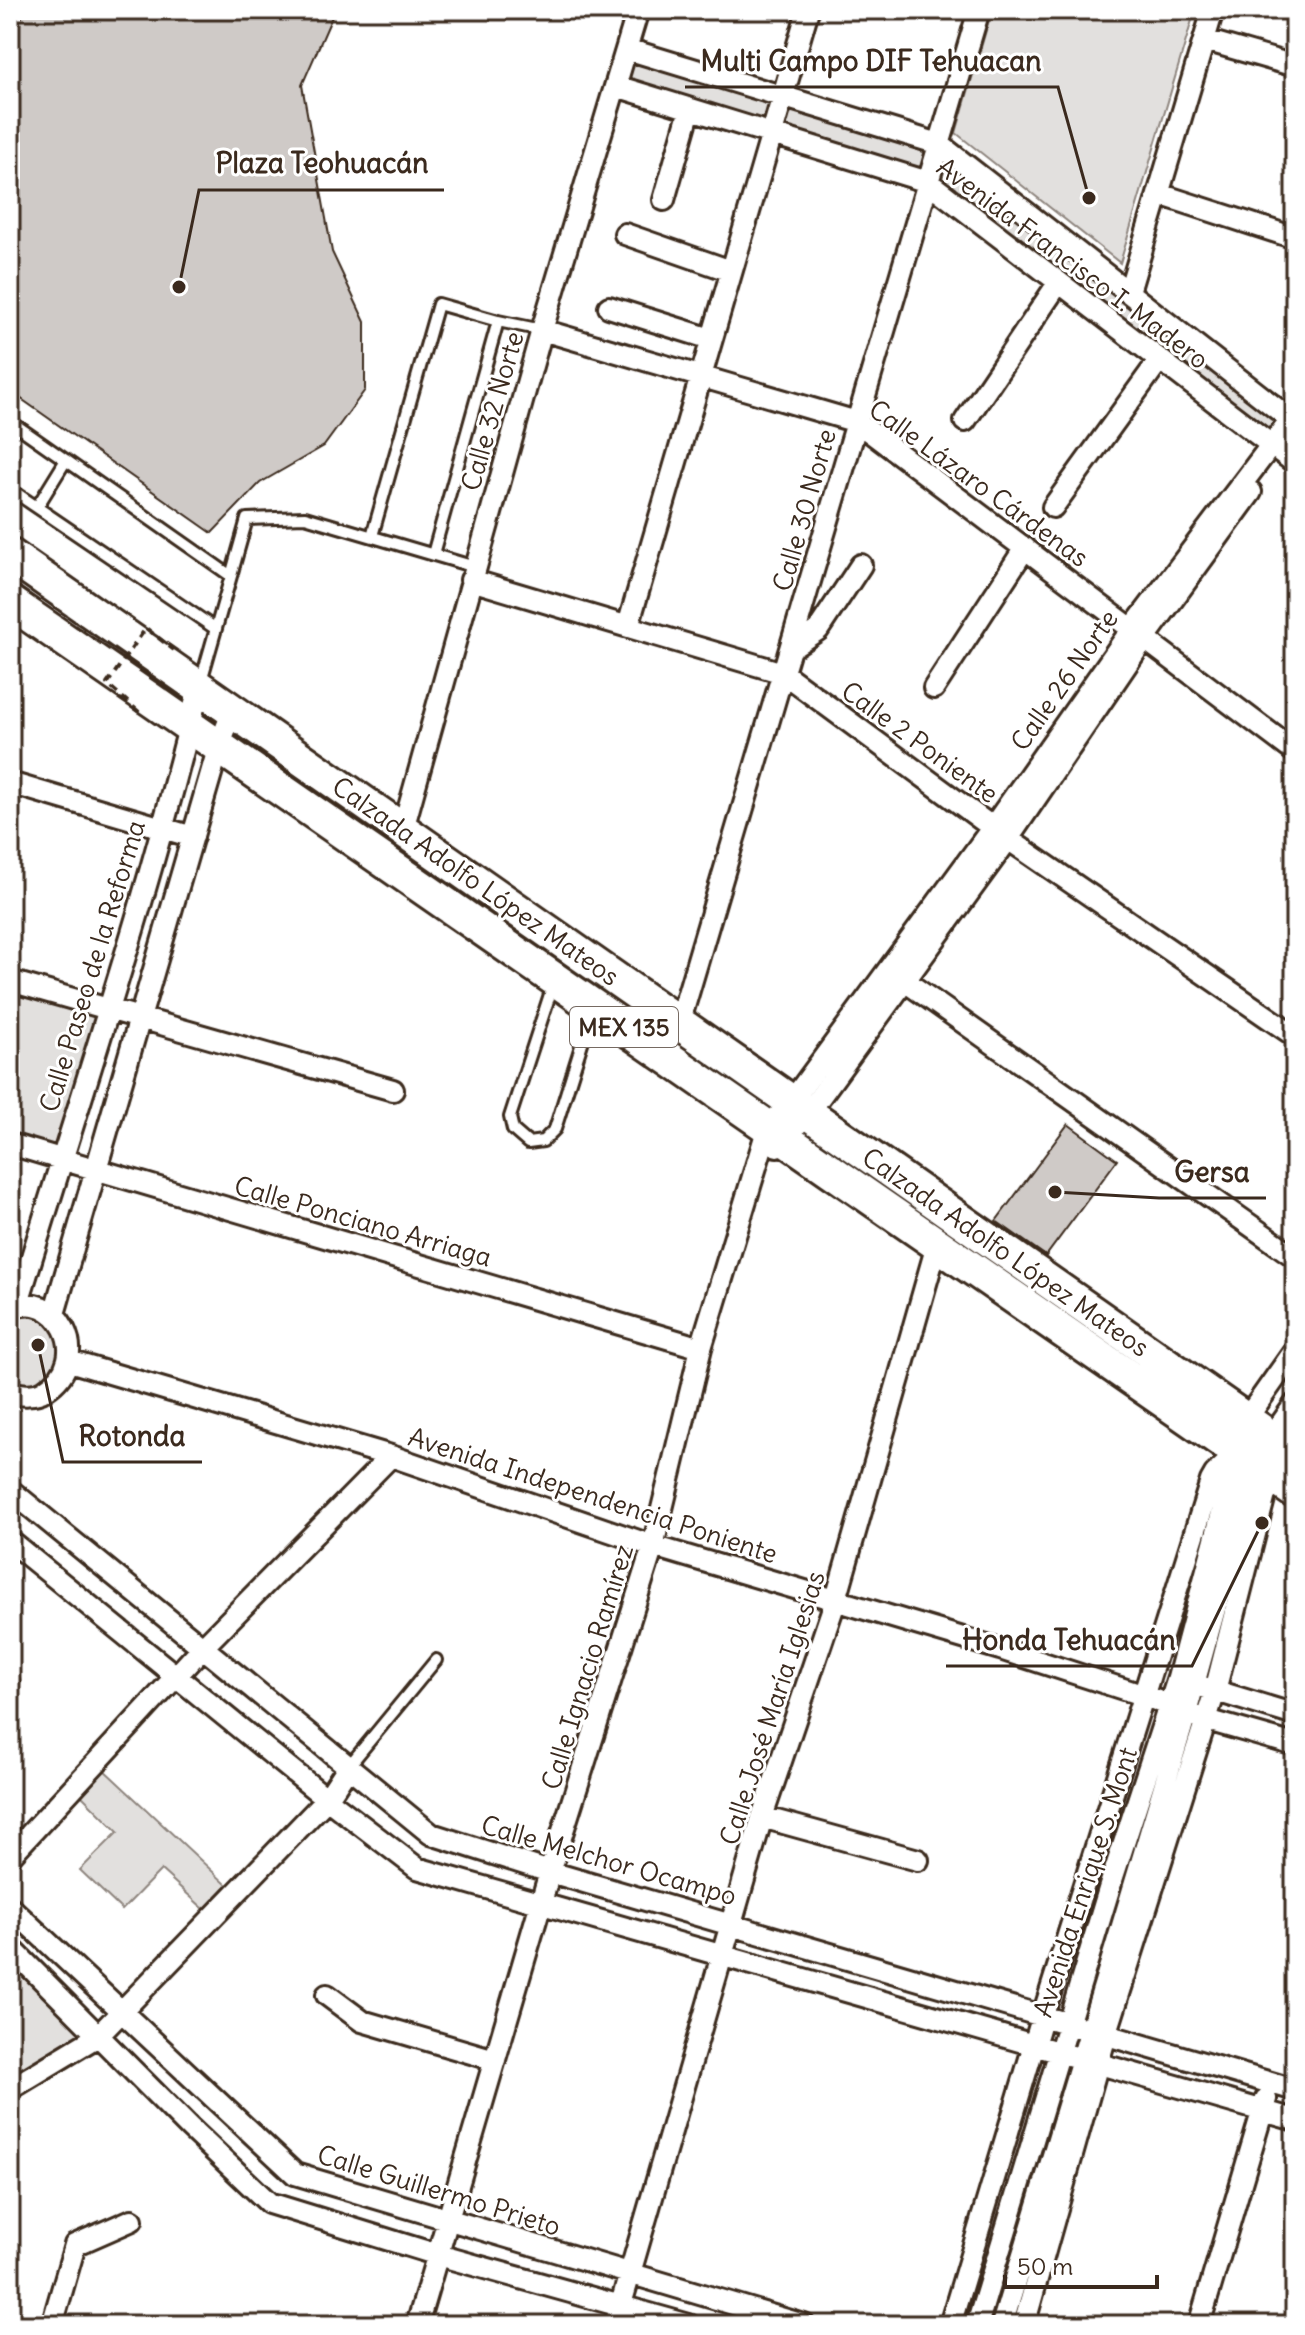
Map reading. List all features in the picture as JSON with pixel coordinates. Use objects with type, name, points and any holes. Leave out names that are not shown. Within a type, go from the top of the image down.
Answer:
[{"type":"main road","name":"Calzada Adolfo López Mateos","points":[[10,555],[801,1107],[1267,1457]]},
{"type":"main road","name":"Calzada Adolfo López Mateos","points":[[10,602],[937,1245],[1267,1457]]},
{"type":"street","name":"Calle 32 Norte","points":[[403,829],[542,330],[638,10]]},
{"type":"street","points":[[628,626],[808,10]]},
{"type":"street","name":"Calle 30 Norte","points":[[679,1024],[979,10]]},
{"type":"street","points":[[1129,292],[1213,10]]},
{"type":"street","points":[[1205,40],[1295,66]]},
{"type":"street","name":"Avenida Francisco I. Madero","points":[[627,49],[939,144],[1294,425]]},
{"type":"street","name":"Avenida Francisco I. Madero","points":[[616,86],[928,182],[1282,453]]},
{"type":"street","points":[[664,200],[690,109]]},
{"type":"street","points":[[1159,194],[1295,238]]},
{"type":"street","points":[[625,234],[731,271]]},
{"type":"street","points":[[965,421],[1059,282]]},
{"type":"street","points":[[609,307],[711,339]]},
{"type":"street","name":"Calle Lázaro Cárdenas","points":[[542,330],[857,422],[1295,752]]},
{"type":"street","points":[[1053,507],[1160,359]]},
{"type":"street","name":"Calle 26 Norte","points":[[776,1133],[801,1107],[1000,833],[1138,634],[1282,453],[1294,425]]},
{"type":"street","points":[[934,688],[1025,548]]},
{"type":"street","points":[[791,648],[818,630],[861,565]]},
{"type":"street","name":"Calle 2 Poniente","points":[[473,574],[783,673],[1000,833],[1295,1036]]},
{"type":"street","name":"Calle Paseo de la Reforma","points":[[14,1307],[108,1010],[199,687]]},
{"type":"street","points":[[54,1314],[219,746],[233,710]]},
{"type":"street","points":[[10,783],[193,837]]},
{"type":"street","points":[[896,975],[1295,1257]]},
{"type":"street","points":[[10,981],[393,1090]]},
{"type":"street","name":"Calle Ignacio Ramírez","points":[[417,2325],[550,1872],[653,1546],[701,1348],[758,1160],[776,1133]]},
{"type":"street","name":"Calle Ponciano Arriaga","points":[[10,1144],[701,1348]]},
{"type":"street","name":"Calle José María Iglesias","points":[[618,2316],[762,1817],[836,1599],[937,1245]]},
{"type":"street","points":[[10,1391],[17,1395],[40,1393],[59,1381],[69,1361],[69,1336],[54,1314],[36,1306],[14,1307]]},
{"type":"street","points":[[1024,2325],[1098,2033],[1207,1720],[1267,1457],[1295,1350]]},
{"type":"street","name":"Avenida Independencia Poniente","points":[[69,1361],[391,1456],[653,1546],[836,1599],[1145,1696],[1207,1720],[1295,1745]]},
{"type":"street","points":[[950,2325],[1043,2015],[1211,1481],[1215,1474],[1267,1457],[1295,1404]]},
{"type":"street","points":[[10,1856],[203,1647],[391,1456]]},
{"type":"street","name":"Avenida Enrique S. Mont","points":[[977,2325],[1067,2023],[1267,1457]]},
{"type":"street","name":"Calle Melchor Ocampo","points":[[10,1490],[431,1834],[550,1872],[1295,2090]]},
{"type":"street","points":[[10,1541],[327,1799],[417,1868],[1295,2120]]},
{"type":"street","points":[[1145,1696],[1186,1681],[1295,1715]]},
{"type":"street","name":"Avenida Enrique S. Mont","points":[[1098,2033],[1177,1710]]},
{"type":"street","points":[[10,2089],[98,2036],[327,1799],[348,1767]]},
{"type":"street","points":[[762,1817],[918,1860]]},
{"type":"street","name":"Calle Guillermo Prieto","points":[[10,1907],[295,2174],[779,2321],[804,2325]]},
{"type":"street","points":[[10,1947],[269,2203],[438,2255],[618,2316],[689,2325]]},
{"type":"street","points":[[327,1995],[362,2021],[495,2060]]},
{"type":"street","points":[[1002,2325],[1090,2063]]},
{"type":"street","points":[[1199,2325],[1270,2082]]},
{"type":"street","points":[[52,2325],[75,2245],[132,2220]]},
{"type":"street","points":[[10,2321],[22,2325]]},
{"type":"lane","points":[[372,536],[438,304],[542,330]]},
{"type":"lane","points":[[433,554],[498,321]]},
{"type":"lane","points":[[10,421],[231,576]]},
{"type":"lane","points":[[37,507],[66,460]]},
{"type":"lane","points":[[10,489],[216,629]]},
{"type":"lane","points":[[199,687],[247,519],[305,517],[433,554],[473,574]]},
{"type":"lane","points":[[555,979],[510,1117],[513,1130],[528,1143],[543,1141],[555,1129],[594,1006]]},
{"type":"lane","points":[[348,1767],[436,1660]]},
{"type":"lane","points":[[10,1672],[13,1681],[10,1688]]},
{"type":"path","points":[[139,712],[107,684],[146,628],[174,650]]},
{"type":"shaded area","points":[[992,10],[1195,10],[1120,263],[956,133]]},
{"type":"shaded area","points":[[627,49],[939,144],[1295,427],[1295,457],[928,182],[616,86]]},
{"type":"shaded area","points":[[10,981],[108,1010],[61,1159],[10,1144]]},
{"type":"shaded area","points":[[38,1310],[67,1339],[48,1388],[10,1389],[10,1311]]},
{"type":"shaded area","points":[[102,1768],[227,1885],[204,1909],[161,1870],[122,1910],[80,1870],[118,1832],[78,1792]]},
{"type":"shaded area","points":[[10,1947],[98,2036],[10,2089]]},
{"type":"building","points":[[24,10],[335,10],[302,85],[332,252],[365,322],[365,390],[324,446],[260,483],[212,533],[10,391],[10,51]]},
{"type":"building","points":[[1068,1124],[1117,1160],[1046,1256],[996,1221]]},
{"type":"place","name":"Multi Campo DIF Tehuacan","points":[[1089,198]]},
{"type":"place","name":"Plaza Teohuacán","points":[[179,287]]},
{"type":"place","name":"Gersa","points":[[1055,1192]]},
{"type":"place","name":"Rotonda","points":[[38,1345]]},
{"type":"place","name":"Honda Tehuacán","points":[[1262,1523]]}]
